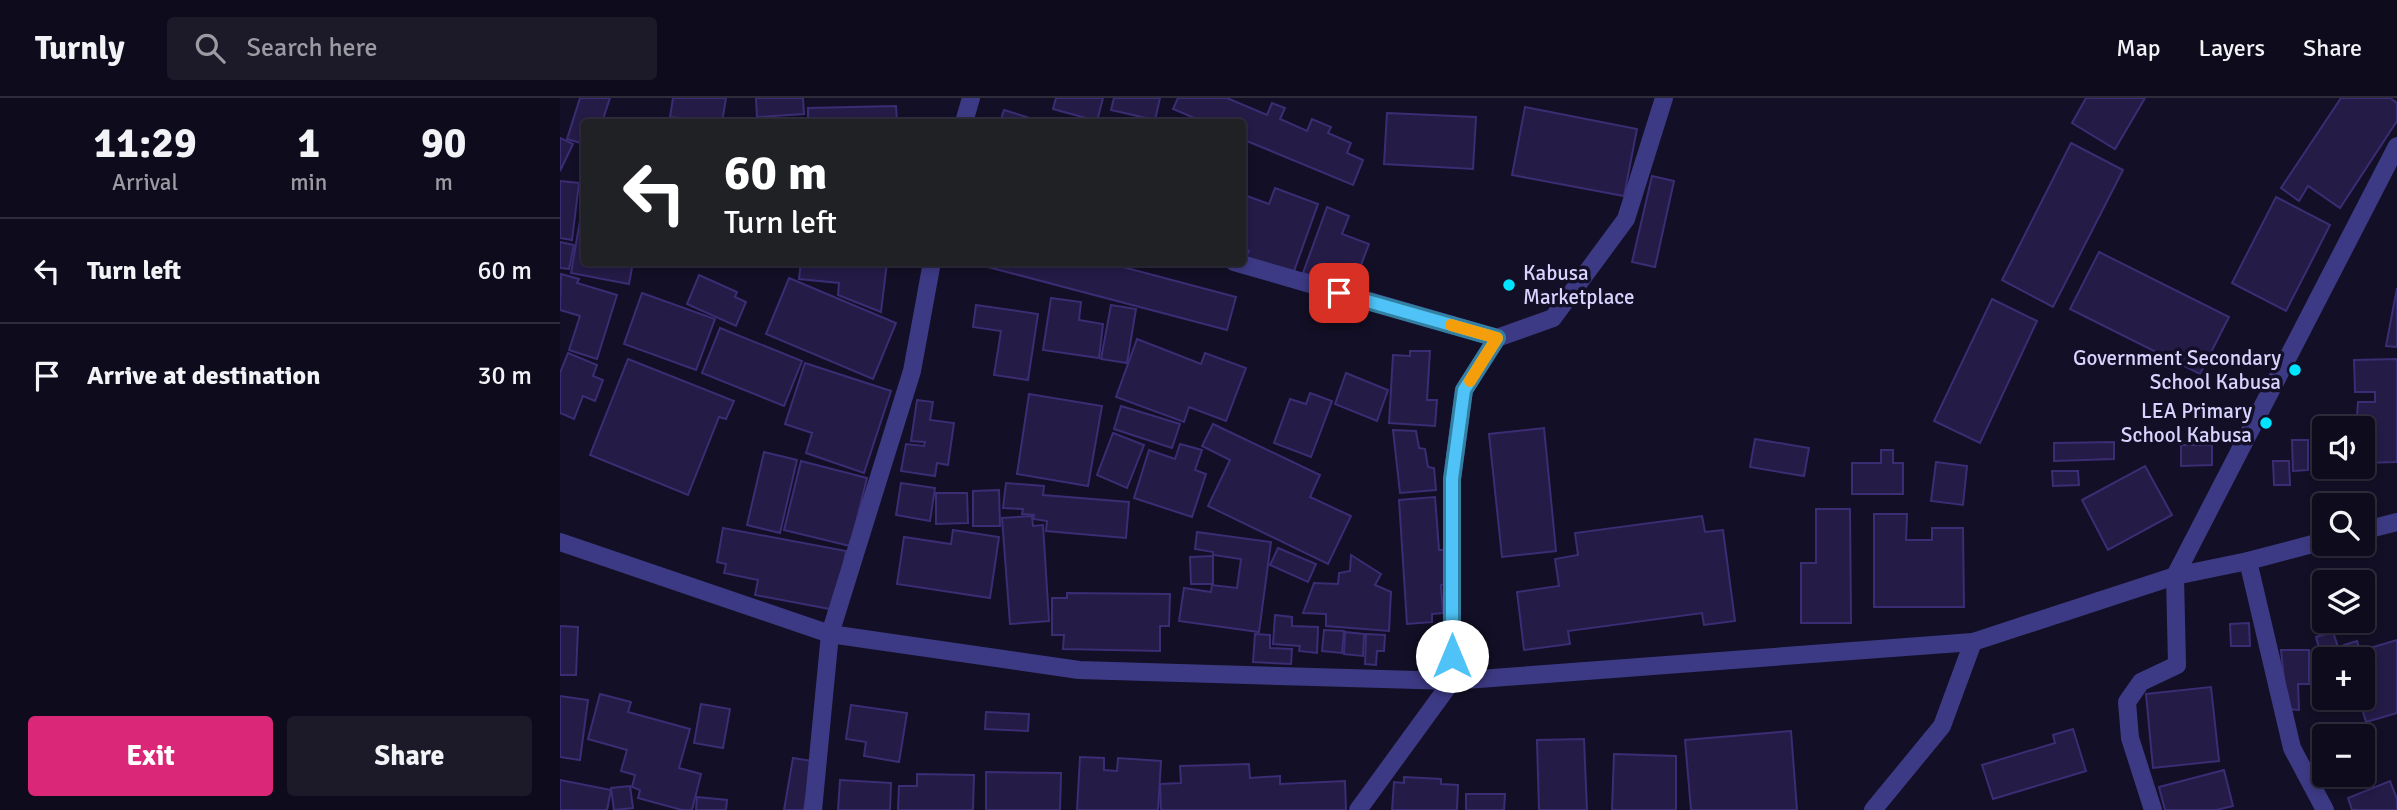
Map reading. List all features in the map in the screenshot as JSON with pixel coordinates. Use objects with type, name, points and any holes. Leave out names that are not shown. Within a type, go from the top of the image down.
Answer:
[{"type":"street","points":[[965,119],[971,98]]},
{"type":"street","points":[[1246,265],[1497,338],[1553,318],[1626,219],[1664,98]]},
{"type":"street","points":[[2153,810],[2130,738],[2127,702],[2141,682],[2177,665],[2175,576],[2397,146]]},
{"type":"street","points":[[813,810],[830,634],[912,371],[931,266]]},
{"type":"street","points":[[1358,810],[1452,681],[1452,479],[1464,390],[1497,338]]},
{"type":"street","points":[[2375,528],[2397,522]]},
{"type":"street","points":[[560,542],[830,634],[1079,670],[1452,681],[1973,642],[2175,576],[2312,544]]},
{"type":"street","points":[[2248,561],[2292,748],[2325,810]]},
{"type":"street","points":[[1873,810],[1942,726],[1973,642]]},
{"type":"building","points":[[580,98],[610,98],[603,119],[581,119],[581,143],[567,139]]},
{"type":"building","points":[[673,98],[726,98],[722,119],[670,117]]},
{"type":"building","points":[[756,98],[803,98],[804,114],[757,117]]},
{"type":"building","points":[[1056,98],[1103,98],[1098,119],[1053,109]]},
{"type":"building","points":[[1114,98],[1160,98],[1155,119],[1111,110]]},
{"type":"building","points":[[1178,98],[1227,98],[1267,115],[1272,103],[1285,108],[1280,119],[1307,131],[1312,119],[1331,127],[1328,133],[1351,143],[1347,153],[1363,160],[1353,185],[1246,141],[1246,119],[1197,119],[1173,109]]},
{"type":"building","points":[[2086,98],[2145,98],[2115,149],[2072,123]]},
{"type":"building","points":[[2341,98],[2390,98],[2397,103],[2397,121],[2340,208],[2308,186],[2299,201],[2281,188]]},
{"type":"building","points":[[896,106],[897,119],[786,119],[808,118],[808,108]]},
{"type":"building","points":[[1525,107],[1637,129],[1624,196],[1512,175]]},
{"type":"building","points":[[1004,110],[1033,119],[1001,119]]},
{"type":"building","points":[[1387,113],[1476,117],[1473,169],[1384,164]]},
{"type":"building","points":[[560,138],[573,144],[560,171]]},
{"type":"building","points":[[2071,143],[2123,170],[2053,307],[2002,280]]},
{"type":"building","points":[[1652,176],[1674,181],[1655,267],[1632,262]]},
{"type":"building","points":[[560,181],[579,183],[572,240],[560,238]]},
{"type":"building","points":[[1275,188],[1318,204],[1293,274],[1246,257],[1249,251],[1246,250],[1246,196],[1269,204]]},
{"type":"building","points":[[2276,197],[2330,225],[2286,311],[2232,283]]},
{"type":"building","points":[[1327,207],[1349,216],[1342,234],[1369,244],[1351,291],[1303,273]]},
{"type":"building","points":[[581,215],[581,266],[632,266],[629,284],[571,273]]},
{"type":"building","points":[[560,242],[574,245],[569,269],[560,268]]},
{"type":"building","points":[[2099,252],[2229,317],[2200,374],[2070,309]]},
{"type":"building","points":[[801,266],[887,266],[881,312],[838,295],[839,283],[799,279]]},
{"type":"building","points":[[984,266],[1119,266],[1236,297],[1227,330]]},
{"type":"building","points":[[561,274],[579,279],[577,283],[617,295],[597,359],[569,350],[580,316],[560,310]]},
{"type":"building","points":[[699,275],[737,292],[735,297],[746,302],[736,326],[687,304]]},
{"type":"building","points":[[789,278],[896,323],[873,379],[766,334]]},
{"type":"building","points":[[2397,288],[2397,347],[2386,346]]},
{"type":"building","points":[[642,293],[715,319],[696,370],[624,344]]},
{"type":"building","points":[[1051,298],[1081,302],[1079,320],[1103,324],[1099,358],[1043,350]]},
{"type":"building","points":[[1992,299],[2037,321],[1980,443],[1934,421]]},
{"type":"building","points":[[976,305],[1038,314],[1028,380],[994,375],[1001,331],[973,327]]},
{"type":"building","points":[[1111,305],[1136,309],[1127,363],[1101,359]]},
{"type":"building","points":[[720,328],[802,361],[784,406],[702,373]]},
{"type":"building","points":[[1137,339],[1201,364],[1205,353],[1246,368],[1226,421],[1189,407],[1184,422],[1116,397]]},
{"type":"building","points":[[1410,351],[1430,351],[1427,400],[1437,400],[1435,426],[1389,423],[1393,355],[1410,356]]},
{"type":"building","points":[[568,353],[597,365],[593,376],[603,380],[595,401],[583,396],[574,419],[560,413],[560,373]]},
{"type":"building","points":[[628,359],[734,401],[726,419],[719,417],[688,495],[590,455]]},
{"type":"building","points":[[2397,359],[2397,462],[2375,463],[2375,416],[2357,416],[2358,402],[2375,402],[2375,392],[2355,392],[2354,360]]},
{"type":"building","points":[[805,363],[891,391],[864,473],[806,453],[812,433],[785,424]]},
{"type":"building","points":[[1346,373],[1388,390],[1377,421],[1335,404]]},
{"type":"building","points":[[1310,393],[1332,401],[1311,457],[1274,443],[1290,399],[1306,404]]},
{"type":"building","points":[[1029,394],[1102,406],[1088,486],[1017,474]]},
{"type":"building","points":[[917,400],[933,402],[930,420],[954,423],[948,465],[937,463],[935,476],[901,471],[906,444],[924,446],[925,442],[911,441]]},
{"type":"building","points":[[1121,406],[1180,424],[1172,448],[1114,429]]},
{"type":"building","points":[[1213,424],[1320,475],[1310,497],[1351,516],[1328,564],[1208,506],[1230,460],[1202,446]]},
{"type":"building","points":[[1544,428],[1556,551],[1502,557],[1489,434]]},
{"type":"building","points":[[1393,430],[1416,431],[1419,448],[1425,449],[1428,467],[1434,468],[1436,490],[1400,493]]},
{"type":"building","points":[[1113,433],[1144,445],[1127,488],[1097,475]]},
{"type":"building","points":[[1755,439],[1809,448],[1804,476],[1750,467]]},
{"type":"building","points":[[2292,440],[2308,440],[2308,470],[2293,471]]},
{"type":"building","points":[[2114,442],[2114,459],[2054,461],[2054,443]]},
{"type":"building","points":[[1180,444],[1202,450],[1195,470],[1206,474],[1192,517],[1134,498],[1149,450],[1175,459]]},
{"type":"building","points":[[2181,445],[2212,445],[2212,465],[2181,466]]},
{"type":"building","points":[[1881,450],[1893,450],[1893,463],[1903,463],[1903,494],[1852,494],[1852,463],[1881,463]]},
{"type":"building","points":[[764,452],[797,460],[780,533],[747,525]]},
{"type":"building","points":[[801,461],[867,478],[850,546],[784,530]]},
{"type":"building","points":[[2273,461],[2289,461],[2290,485],[2274,485]]},
{"type":"building","points":[[1936,462],[1967,466],[1963,505],[1931,501]]},
{"type":"building","points":[[2145,466],[2172,515],[2108,550],[2082,500]]},
{"type":"building","points":[[2052,471],[2078,471],[2079,485],[2053,486]]},
{"type":"building","points":[[901,483],[935,488],[930,521],[896,515]]},
{"type":"building","points":[[1006,483],[1044,486],[1043,495],[1129,502],[1126,538],[1046,531],[1047,521],[1033,519],[1034,515],[1022,514],[1023,509],[1003,508]]},
{"type":"building","points":[[999,490],[1000,526],[973,526],[973,491]]},
{"type":"building","points":[[936,493],[967,493],[968,523],[936,524]]},
{"type":"building","points":[[1435,497],[1439,550],[1445,550],[1447,584],[1441,585],[1443,613],[1432,614],[1432,622],[1407,624],[1399,500]]},
{"type":"building","points":[[1816,509],[1850,509],[1851,623],[1801,623],[1801,563],[1816,563]]},
{"type":"building","points":[[1874,514],[1907,514],[1906,540],[1932,540],[1932,528],[1963,528],[1964,607],[1874,607]]},
{"type":"building","points":[[1032,516],[1033,526],[1043,525],[1049,621],[1010,624],[1002,518]]},
{"type":"building","points":[[1702,516],[1705,532],[1723,530],[1735,621],[1704,625],[1702,613],[1568,631],[1570,644],[1524,650],[1517,592],[1559,586],[1555,559],[1578,555],[1575,533]]},
{"type":"building","points":[[723,528],[846,551],[835,610],[755,595],[758,580],[724,573],[726,564],[717,562]]},
{"type":"building","points":[[953,530],[999,537],[990,598],[897,584],[904,537],[951,544]]},
{"type":"building","points":[[1197,532],[1271,542],[1259,632],[1179,621],[1184,588],[1211,592],[1212,585],[1237,588],[1241,559],[1195,549]]},
{"type":"building","points":[[1278,548],[1316,564],[1308,582],[1270,565]]},
{"type":"building","points":[[1351,555],[1381,574],[1375,585],[1391,592],[1389,631],[1326,626],[1326,614],[1303,613],[1314,583],[1338,584],[1339,573],[1350,571]]},
{"type":"building","points":[[1213,556],[1213,584],[1191,584],[1190,557]]},
{"type":"building","points":[[1067,593],[1170,594],[1169,626],[1160,626],[1160,651],[1063,649],[1064,635],[1052,635],[1052,598],[1067,598]]},
{"type":"building","points":[[1275,615],[1292,617],[1292,626],[1318,627],[1317,653],[1299,651],[1300,646],[1273,644]]},
{"type":"building","points":[[2249,623],[2250,646],[2231,646],[2230,624]]},
{"type":"building","points":[[560,626],[578,627],[576,675],[560,675]]},
{"type":"building","points":[[1324,630],[1344,631],[1342,653],[1322,651]]},
{"type":"building","points":[[1345,632],[1364,634],[1363,656],[1344,654]]},
{"type":"building","points":[[2333,633],[2338,647],[2319,647],[2316,637]]},
{"type":"building","points":[[1255,634],[1270,635],[1270,648],[1292,649],[1291,664],[1253,662]]},
{"type":"building","points":[[1366,634],[1385,635],[1384,651],[1377,651],[1376,665],[1365,664]]},
{"type":"building","points":[[2397,640],[2397,713],[2366,722],[2362,710],[2375,710],[2373,647]]},
{"type":"building","points":[[2357,641],[2359,647],[2345,647],[2344,645]]},
{"type":"building","points":[[2281,650],[2309,650],[2309,684],[2298,684],[2299,710],[2287,709]]},
{"type":"building","points":[[2211,687],[2219,761],[2153,768],[2146,694]]},
{"type":"building","points":[[600,694],[631,702],[628,712],[690,729],[679,768],[701,774],[692,810],[682,810],[638,798],[640,790],[632,787],[635,775],[621,771],[627,750],[588,739]]},
{"type":"building","points":[[560,696],[588,700],[580,760],[560,757]]},
{"type":"building","points":[[701,704],[730,709],[723,748],[694,743]]},
{"type":"building","points":[[851,705],[907,713],[899,762],[864,756],[866,742],[846,739]]},
{"type":"building","points":[[986,712],[1029,714],[1028,731],[985,729]]},
{"type":"building","points":[[2073,729],[2086,771],[1993,799],[1982,765],[2055,743],[2053,735]]},
{"type":"building","points":[[1791,731],[1797,810],[1691,810],[1685,740]]},
{"type":"building","points":[[1584,739],[1587,810],[1539,810],[1537,740]]},
{"type":"building","points":[[1614,754],[1676,756],[1676,810],[1612,810]]},
{"type":"building","points":[[1080,757],[1104,758],[1104,770],[1117,771],[1118,758],[1161,761],[1158,810],[1077,810]]},
{"type":"building","points":[[793,758],[812,761],[804,810],[784,810]]},
{"type":"building","points":[[1249,764],[1250,778],[1280,776],[1280,784],[1345,781],[1346,810],[1161,810],[1160,784],[1181,783],[1180,766]]},
{"type":"building","points":[[2224,770],[2233,806],[2216,810],[2165,810],[2159,787]]},
{"type":"building","points":[[986,772],[1061,773],[1060,810],[986,810]]},
{"type":"building","points":[[917,774],[974,775],[973,810],[898,810],[899,786],[917,786]]},
{"type":"building","points":[[1404,777],[1441,779],[1441,784],[1458,785],[1457,810],[1392,810],[1394,782],[1404,783]]},
{"type":"building","points":[[560,780],[611,790],[607,810],[560,810]]},
{"type":"building","points":[[840,780],[891,783],[890,810],[838,810]]},
{"type":"building","points":[[2390,781],[2397,799],[2397,810],[2352,810],[2348,798]]},
{"type":"building","points":[[630,786],[633,808],[614,810],[611,788]]},
{"type":"building","points":[[1466,794],[1505,794],[1504,810],[1466,810]]},
{"type":"building","points":[[697,797],[727,800],[726,810],[696,810]]},
{"type":"slow traffic","points":[[1451,325],[1497,338],[1470,381]]},
{"type":"place","name":"Kabusa Marketplace","points":[[1509,285]]},
{"type":"place","name":"Government Secondary School Kabusa","points":[[2295,370]]},
{"type":"place","name":"LEA Primary School Kabusa","points":[[2266,423]]},
{"type":"route","points":[[1339,293],[1497,338],[1464,390],[1452,479],[1452,656]]}]
